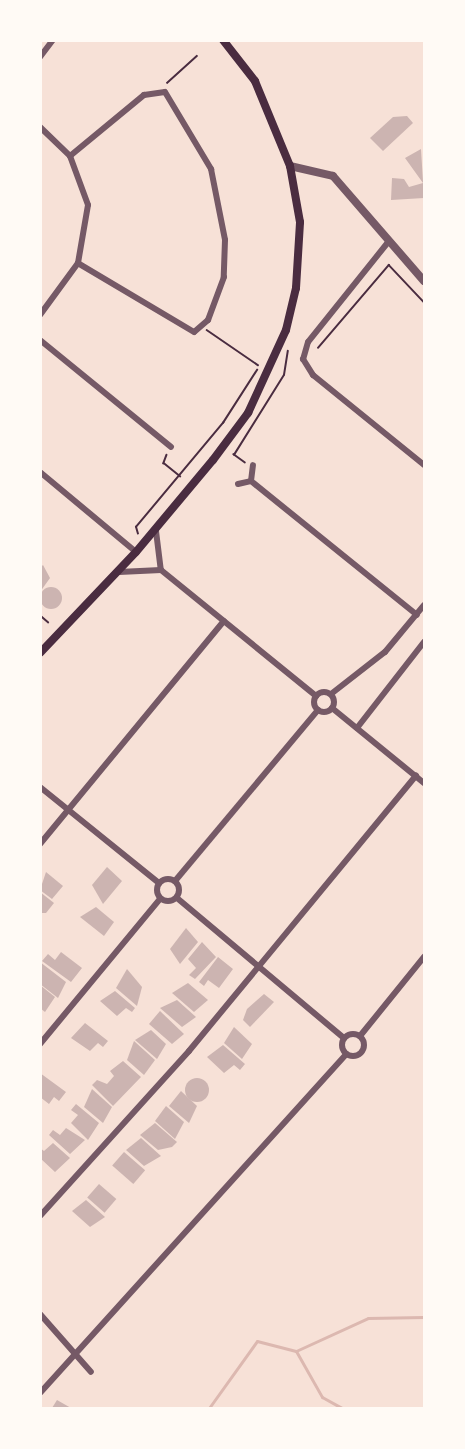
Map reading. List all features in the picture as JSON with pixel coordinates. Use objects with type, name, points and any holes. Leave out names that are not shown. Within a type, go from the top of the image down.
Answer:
[{"type":"main road","points":[[40,653],[156,531],[248,413],[280,348],[297,277],[300,222],[290,166],[255,81],[223,40]]},
{"type":"street","points":[[40,57],[54,40]]},
{"type":"street","points":[[70,156],[144,95],[160,90],[197,140],[217,191],[224,277],[204,328],[184,331],[78,263]]},
{"type":"street","points":[[40,127],[70,156],[88,205],[78,263],[40,315]]},
{"type":"street","points":[[290,166],[333,176],[424,281]]},
{"type":"street","points":[[389,240],[303,352],[313,375],[424,465]]},
{"type":"street","points":[[40,340],[171,447]]},
{"type":"street","points":[[250,465],[251,481],[417,615]]},
{"type":"street","points":[[40,472],[136,552]]},
{"type":"street","points":[[238,484],[251,481]]},
{"type":"street","points":[[156,531],[161,570]]},
{"type":"street","points":[[119,572],[161,570],[316,696],[318,710]]},
{"type":"street","points":[[316,696],[331,694],[385,652],[424,605]]},
{"type":"street","points":[[40,844],[224,621]]},
{"type":"street","points":[[357,728],[424,642]]},
{"type":"street","points":[[331,694],[332,708]]},
{"type":"street","points":[[40,787],[159,883],[175,881],[318,710],[332,708],[424,783]]},
{"type":"street","points":[[40,1216],[260,967],[416,776]]},
{"type":"street","points":[[175,881],[177,898]]},
{"type":"street","points":[[40,1044],[160,899],[159,883]]},
{"type":"street","points":[[160,899],[177,898],[260,967],[344,1038],[346,1054]]},
{"type":"street","points":[[344,1038],[360,1036],[424,957]]},
{"type":"street","points":[[40,1393],[77,1357],[346,1054],[362,1052],[360,1036]]},
{"type":"street","points":[[40,1314],[91,1372]]},
{"type":"path","points":[[160,90],[197,56]]},
{"type":"path","points":[[318,348],[389,265],[424,302]]},
{"type":"path","points":[[138,532],[228,416],[259,366],[204,328]]},
{"type":"path","points":[[250,465],[234,455],[284,375],[288,351]]},
{"type":"path","points":[[171,447],[164,463],[180,476]]},
{"type":"path","points":[[40,615],[48,622]]},
{"type":"building","points":[[407,116],[413,123],[383,151],[370,138],[393,117]]},
{"type":"building","points":[[421,149],[424,198],[391,200],[392,178],[404,179],[409,187],[423,183],[405,158]]},
{"type":"building","points":[[43,565],[50,578],[40,592],[40,568]]},
{"type":"building","points":[[51,587],[61,594],[62,598],[55,608],[51,609],[41,602],[40,598],[47,588]]},
{"type":"building","points":[[107,867],[122,881],[103,904],[92,885]]},
{"type":"building","points":[[46,872],[63,886],[52,899],[40,890]]},
{"type":"building","points":[[40,892],[54,903],[46,913],[40,913]]},
{"type":"building","points":[[96,907],[114,922],[104,936],[80,917]]},
{"type":"building","points":[[186,928],[198,942],[180,964],[170,949]]},
{"type":"building","points":[[202,942],[216,957],[195,979],[189,975],[196,968],[188,959]]},
{"type":"building","points":[[61,952],[82,968],[71,982],[42,961],[48,954],[55,960]]},
{"type":"building","points":[[218,957],[233,969],[219,988],[208,980],[204,986],[199,982]]},
{"type":"building","points":[[40,962],[66,982],[58,998],[40,984]]},
{"type":"building","points":[[127,969],[142,987],[137,1006],[116,988]]},
{"type":"building","points":[[188,983],[208,1000],[194,1012],[172,993]]},
{"type":"building","points":[[40,985],[55,997],[45,1012],[40,1008]]},
{"type":"building","points":[[115,991],[135,1008],[132,1012],[126,1008],[117,1016],[100,1001]]},
{"type":"building","points":[[264,994],[274,1002],[250,1027],[243,1020],[247,1009]]},
{"type":"building","points":[[177,1000],[196,1017],[182,1027],[160,1008]]},
{"type":"building","points":[[160,1011],[184,1034],[172,1044],[149,1024]]},
{"type":"building","points":[[85,1023],[108,1041],[103,1047],[98,1043],[90,1051],[71,1038]]},
{"type":"building","points":[[234,1027],[252,1044],[242,1059],[224,1043]]},
{"type":"building","points":[[151,1030],[166,1044],[157,1059],[135,1040]]},
{"type":"building","points":[[134,1041],[155,1060],[144,1075],[127,1060]]},
{"type":"building","points":[[223,1045],[245,1064],[240,1070],[234,1065],[224,1073],[207,1057]]},
{"type":"building","points":[[123,1061],[141,1077],[113,1106],[92,1085],[97,1080],[107,1084],[114,1076],[110,1071]]},
{"type":"building","points":[[40,1073],[66,1092],[59,1101],[54,1097],[49,1104],[40,1097]]},
{"type":"building","points":[[197,1078],[206,1081],[209,1090],[206,1099],[197,1102],[188,1099],[185,1090],[188,1081]]},
{"type":"building","points":[[92,1089],[112,1107],[103,1123],[84,1107]]},
{"type":"building","points":[[181,1091],[197,1106],[189,1123],[169,1106]]},
{"type":"building","points":[[76,1104],[99,1123],[88,1140],[71,1123],[78,1115],[71,1110]]},
{"type":"building","points":[[166,1106],[184,1122],[175,1139],[155,1121]]},
{"type":"building","points":[[155,1123],[177,1142],[172,1147],[158,1150],[140,1135]]},
{"type":"building","points":[[66,1128],[85,1140],[70,1154],[49,1135],[53,1130],[60,1135]]},
{"type":"building","points":[[141,1138],[161,1156],[144,1166],[126,1150]]},
{"type":"building","points":[[53,1143],[70,1158],[55,1172],[40,1158],[40,1148],[44,1151]]},
{"type":"building","points":[[124,1152],[145,1170],[133,1184],[112,1166]]},
{"type":"building","points":[[99,1184],[116,1199],[105,1213],[87,1198]]},
{"type":"building","points":[[86,1200],[105,1217],[90,1227],[72,1211]]},
{"type":"building","points":[[57,1400],[71,1408],[52,1408]]},
{"type":"waterway","points":[[296,1351],[368,1318],[424,1317]]},
{"type":"waterway","points":[[209,1408],[257,1341],[296,1351],[322,1397],[342,1408]]}]
